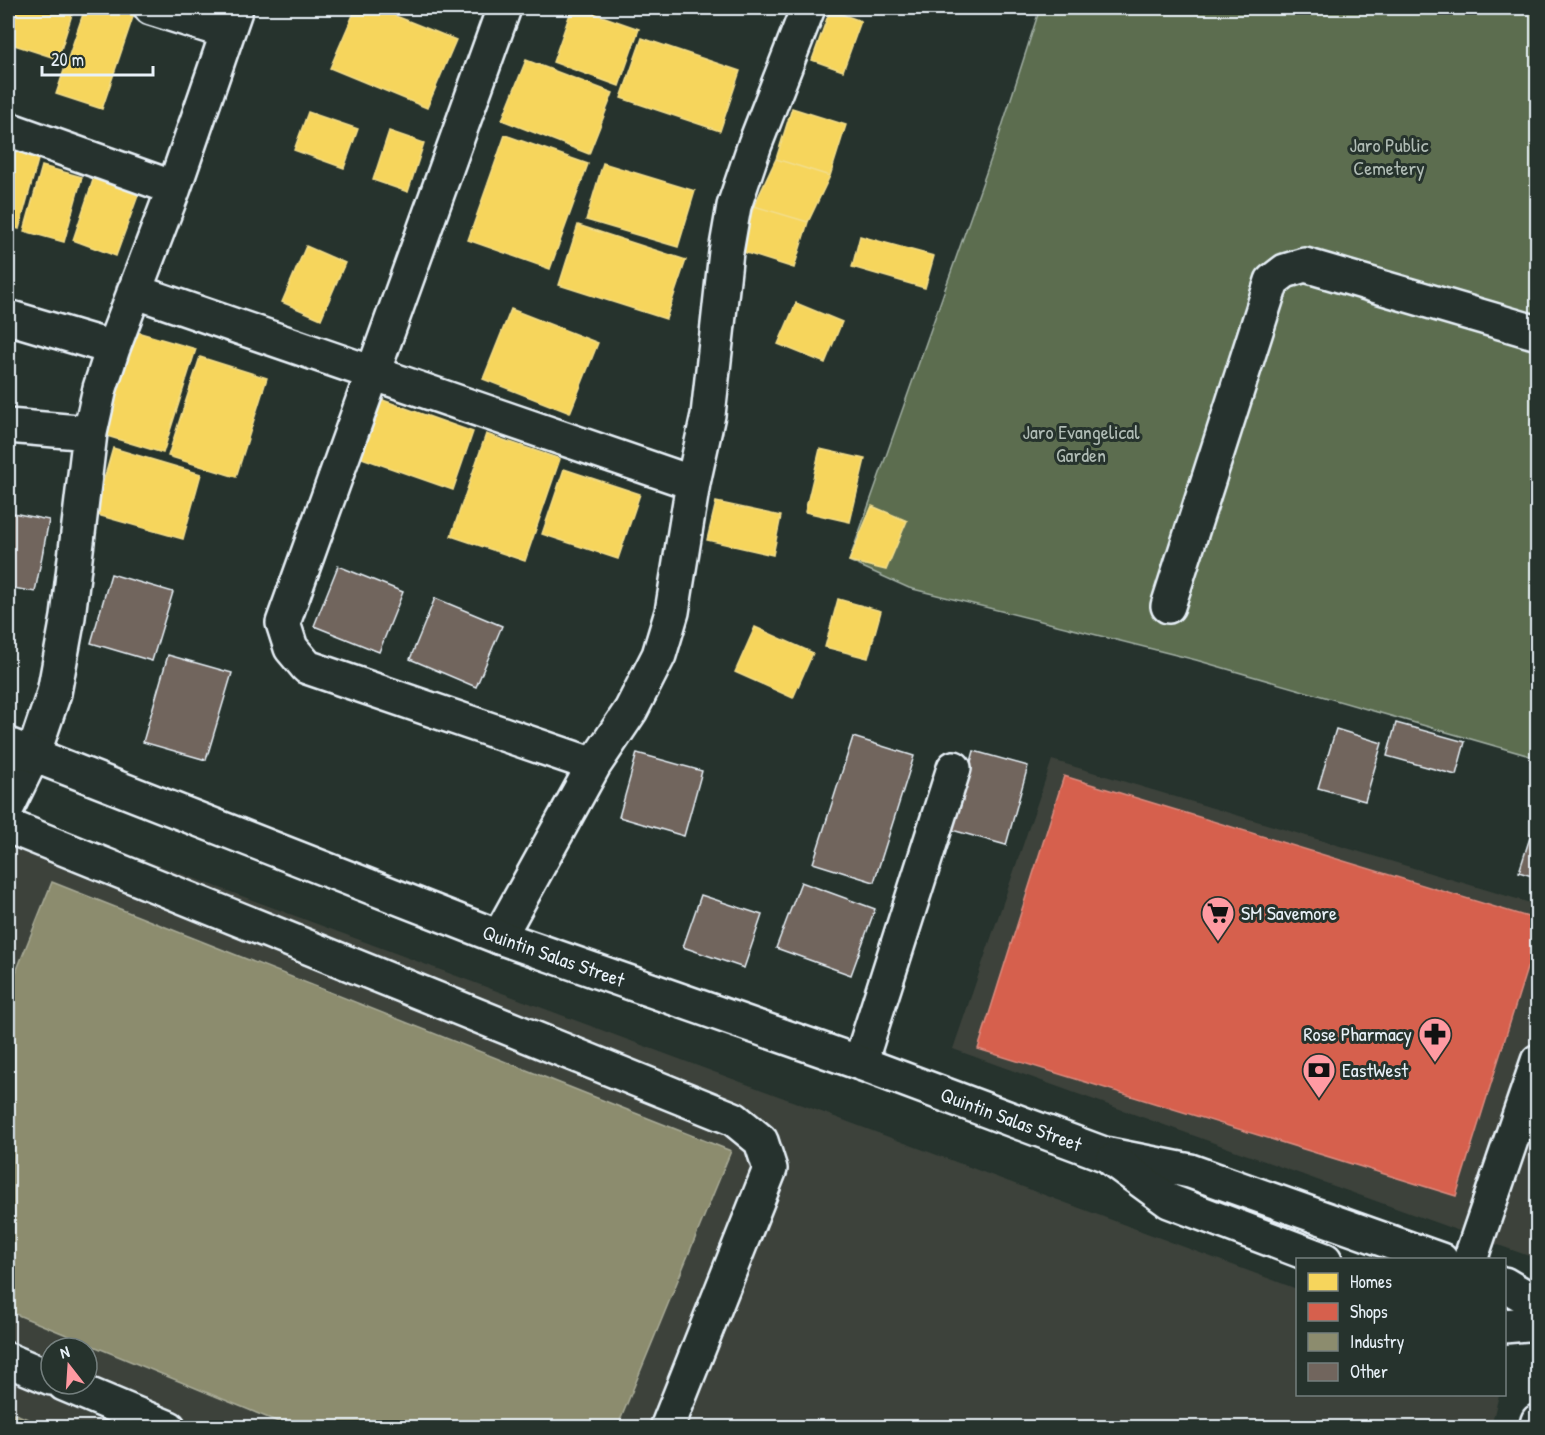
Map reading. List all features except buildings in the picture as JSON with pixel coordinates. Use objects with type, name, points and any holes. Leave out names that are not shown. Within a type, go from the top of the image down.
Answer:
[{"type":"street","points":[[8,806],[20,750],[54,693],[68,617],[90,432],[112,348],[174,188],[232,20],[151,8]]},
{"type":"street","points":[[504,8],[283,623],[291,648],[308,668],[594,765]]},
{"type":"street","points":[[499,937],[594,765],[631,710],[659,655],[672,612],[693,483],[708,415],[726,252],[734,206],[755,144],[808,8]]},
{"type":"street","points":[[8,129],[174,188]]},
{"type":"street","points":[[1168,606],[1272,281],[1285,271],[1305,265],[1538,333]]},
{"type":"street","points":[[134,291],[693,483]]},
{"type":"street","points":[[8,317],[112,348]]},
{"type":"street","points":[[8,426],[90,432]]},
{"type":"street","name":"Quintin Salas Street","points":[[20,750],[499,937],[860,1063],[1104,1154],[1191,1171],[1435,1258]]},
{"type":"street","points":[[860,1063],[954,768]]},
{"type":"street","points":[[8,826],[734,1119],[761,1141],[770,1169],[667,1428]]},
{"type":"street","points":[[1471,1258],[1538,1061]]},
{"type":"street","name":"Quintin Salas Street","points":[[1104,1154],[1169,1201],[1320,1258]]},
{"type":"street","points":[[1506,1285],[1538,1304]]},
{"type":"street","points":[[1506,1326],[1538,1323]]},
{"type":"street","points":[[8,1360],[39,1373]]},
{"type":"street","points":[[93,1396],[169,1428]]},
{"type":"street","points":[[1536,1428],[1538,1421]]},
{"type":"shaded area","points":[[1052,760],[1537,905],[1537,1259],[953,1049]]},
{"type":"shaded area","points":[[8,809],[1296,1289],[1296,1396],[1499,1396],[1491,1427],[8,1427]]},
{"type":"green space","points":[[1040,8],[1537,8],[1537,758],[1196,660],[909,588],[849,561],[998,139]]},
{"type":"place","name":"SM Savemore","points":[[1218,942]]},
{"type":"place","name":"Rose Pharmacy","points":[[1435,1063]]},
{"type":"place","name":"EastWest","points":[[1319,1099]]},
{"type":"park label","name":"Jaro Public Cemetery","points":[[1389,156]]},
{"type":"park label","name":"Jaro Evangelical Garden","points":[[1081,444]]}]
